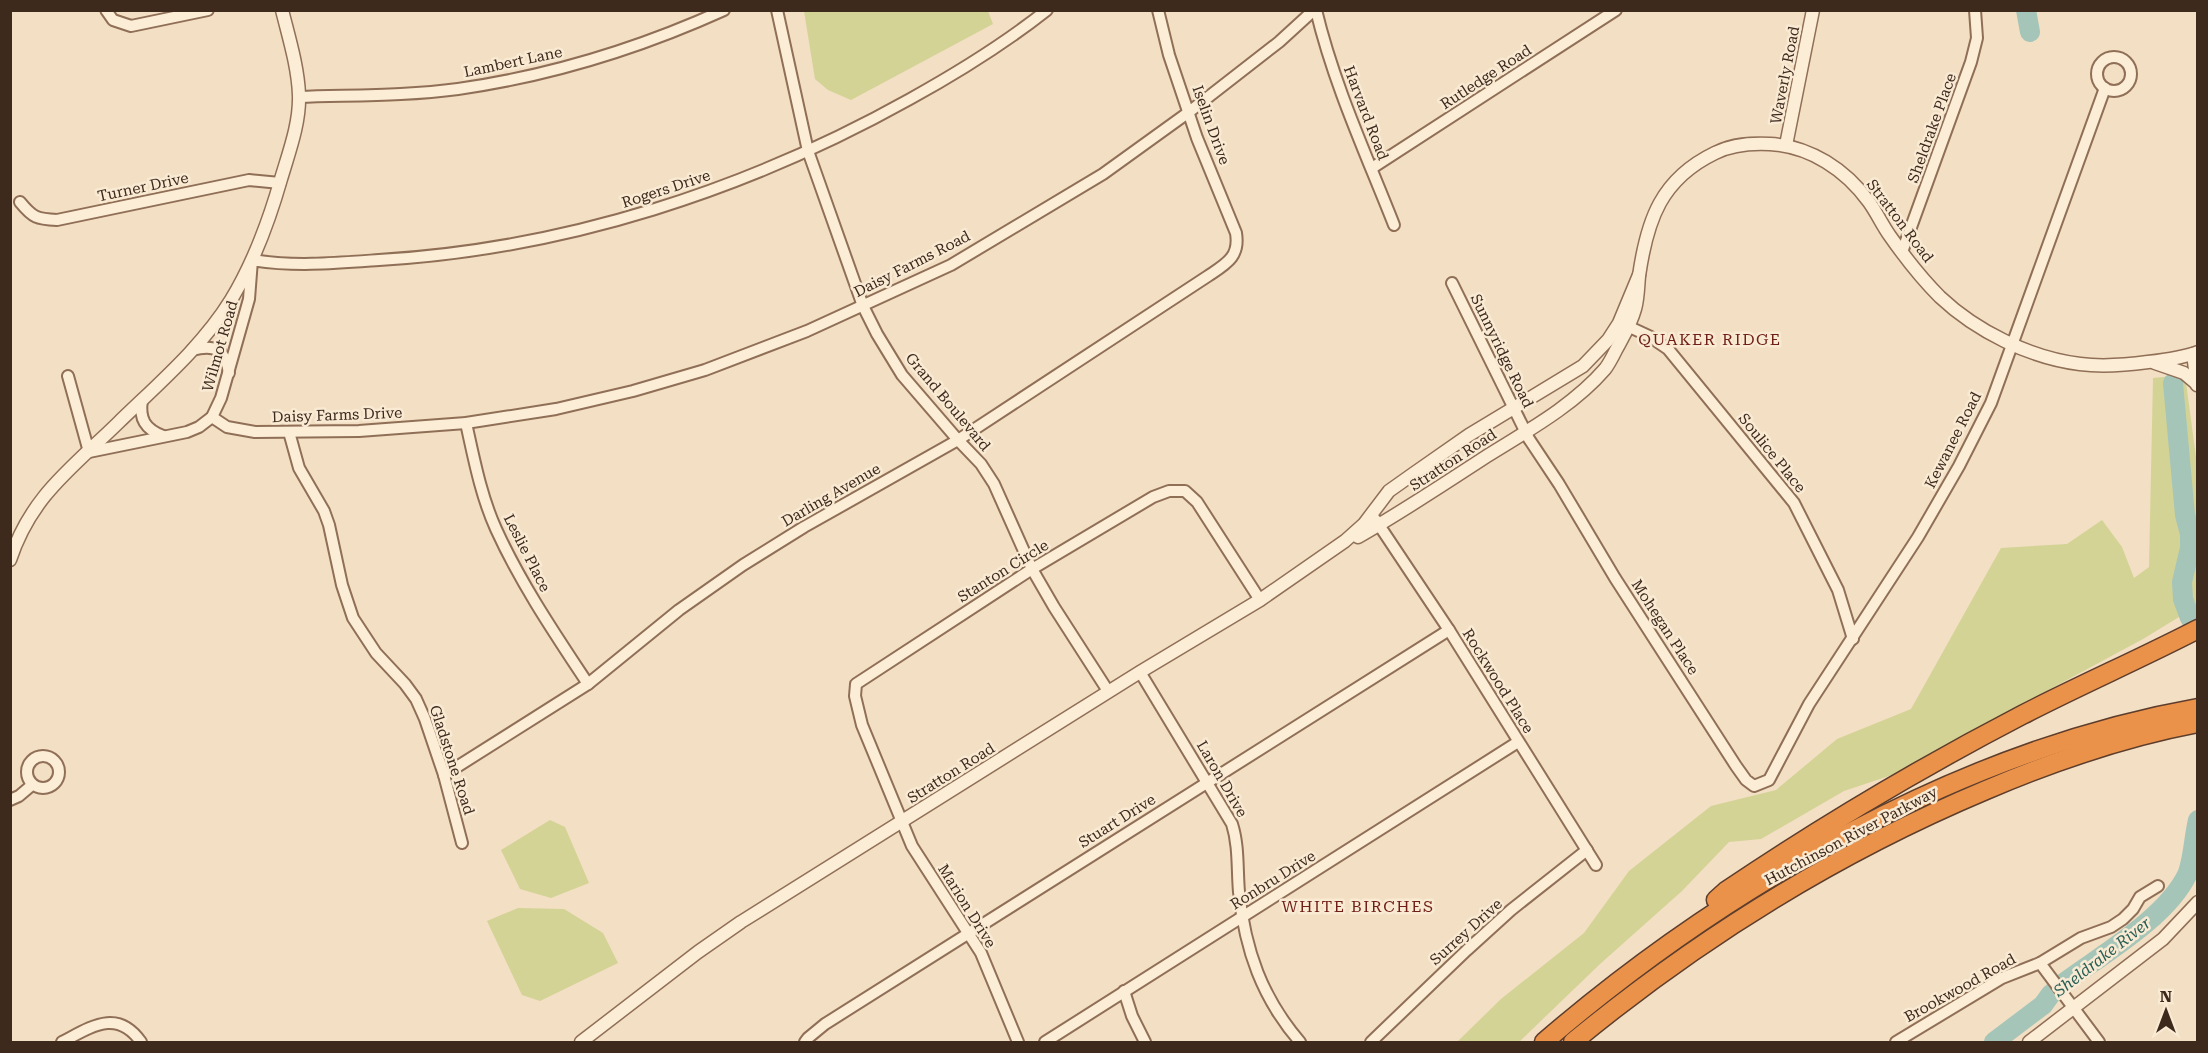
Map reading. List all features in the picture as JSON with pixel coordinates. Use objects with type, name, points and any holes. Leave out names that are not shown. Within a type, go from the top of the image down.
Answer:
[{"type":"highway","points":[[1670,943],[1726,891],[1858,807],[2020,717],[2198,629]]},
{"type":"highway","name":"Hutchinson River Parkway","points":[[1544,1042],[1670,943],[1805,857],[1951,784],[2024,754],[2103,730],[2198,708]]},
{"type":"highway","name":"Hutchinson River Parkway","points":[[1573,1042],[1702,944],[1807,879],[1879,839],[1954,803],[2067,758],[2147,734],[2198,723]]},
{"type":"street","points":[[106,10],[113,20],[131,26],[208,10]]},
{"type":"street","name":"Wilmot Road","points":[[10,560],[25,525],[53,484],[89,452],[192,350],[230,301],[252,260],[290,149],[299,97],[292,51],[282,10]]},
{"type":"street","name":"Lambert Lane","points":[[299,97],[424,92],[509,80],[583,62],[650,40],[724,10]]},
{"type":"street","name":"Grand Boulevard","points":[[777,10],[808,151],[863,306],[902,375],[981,464],[994,484],[1032,569],[1108,691]]},
{"type":"street","name":"Rogers Drive","points":[[252,260],[273,264],[409,259],[567,234],[693,198],[808,151],[881,115],[947,78],[1028,26],[1047,10]]},
{"type":"street","name":"Iselin Drive","points":[[1158,10],[1169,55],[1197,138],[1236,233],[1236,249]]},
{"type":"street","name":"Daisy Farms Road","points":[[466,423],[556,409],[669,381],[807,331],[951,265],[1103,174],[1189,112],[1279,42],[1315,10]]},
{"type":"street","name":"Harvard Road","points":[[1315,10],[1340,91],[1394,225]]},
{"type":"street","name":"Rutledge Road","points":[[1372,168],[1616,10]]},
{"type":"street","name":"Waverly Road","points":[[1786,145],[1813,10]]},
{"type":"street","name":"Sheldrake Place","points":[[1902,252],[1971,62],[1977,38],[1975,10]]},
{"type":"street","name":"Kewanee Road","points":[[1788,745],[1809,704],[1918,537],[1959,466],[1991,403],[2105,88]]},
{"type":"street","name":"Stratton Road","points":[[1345,541],[1379,525],[1525,432],[1577,396],[1606,368],[1624,325],[1639,275],[1649,224],[1662,198],[1675,182],[1707,158],[1731,147],[1751,143],[1786,145],[1808,151],[1849,179],[1869,202],[1902,252],[1937,294],[1960,315],[2013,344],[2042,355],[2078,364],[2151,362],[2195,353]]},
{"type":"street","name":"Turner Drive","points":[[20,202],[30,214],[39,219],[57,220],[249,180],[280,183]]},
{"type":"street","name":"Darling Avenue","points":[[444,775],[588,684],[679,610],[743,565],[804,527],[958,440],[1208,276],[1231,258],[1236,249]]},
{"type":"street","name":"Wilmot Road","points":[[212,417],[229,374],[249,299],[252,260]]},
{"type":"street","name":"Sunnyridge Road","points":[[1452,283],[1525,432]]},
{"type":"street","name":"Stratton Road","points":[[581,1042],[717,938],[1108,691],[1260,600],[1345,541],[1364,524],[1389,491],[1469,435],[1583,366],[1624,325]]},
{"type":"street","name":"Soulice Place","points":[[1624,325],[1649,336],[1668,349],[1794,503],[1838,590],[1853,639]]},
{"type":"street","points":[[192,350],[210,346],[217,350],[224,356],[229,374]]},
{"type":"street","points":[[2195,353],[2197,385]]},
{"type":"street","points":[[2151,362],[2184,373],[2197,385]]},
{"type":"street","points":[[68,376],[89,452],[165,437],[199,427],[212,417]]},
{"type":"street","points":[[142,400],[140,412],[142,420],[153,432],[165,437]]},
{"type":"street","name":"Daisy Farms Drive","points":[[212,417],[227,427],[236,429],[289,432],[359,431],[466,423]]},
{"type":"street","name":"Leslie Place","points":[[466,423],[477,472],[496,527],[540,611],[588,684]]},
{"type":"street","name":"Gladstone Road","points":[[289,432],[299,468],[324,511],[329,525],[342,585],[353,618],[376,653],[416,699],[425,719],[444,775],[462,843]]},
{"type":"street","name":"Mohegan Place","points":[[1525,432],[1615,578],[1746,780],[1755,786],[1769,780],[1788,745]]},
{"type":"street","name":"Stanton Circle","points":[[901,821],[862,724],[855,696],[856,684],[1032,569],[1153,497],[1169,491],[1185,491],[1197,502],[1260,600]]},
{"type":"street","name":"Rockwood Place","points":[[1372,514],[1449,630],[1596,865]]},
{"type":"street","name":"Stuart Drive","points":[[805,1042],[825,1024],[1449,630]]},
{"type":"street","name":"Laron Drive","points":[[1140,672],[1232,824],[1235,834],[1245,939],[1270,1001],[1287,1028],[1300,1042]]},
{"type":"street","name":"Ronbru Drive","points":[[1045,1042],[1518,742]]},
{"type":"street","points":[[10,800],[32,785]]},
{"type":"street","name":"Marion Drive","points":[[901,821],[912,846],[981,953],[1018,1042]]},
{"type":"street","name":"Surrey Drive","points":[[1371,1042],[1511,910],[1587,850]]},
{"type":"street","name":"Brookwood Road","points":[[1896,1042],[2002,978],[2040,963],[2081,938],[2110,927],[2123,919],[2140,897],[2158,886]]},
{"type":"street","points":[[2029,1042],[2163,939],[2198,902]]},
{"type":"street","name":"Brookwood Road","points":[[2040,963],[2099,1042]]},
{"type":"street","points":[[1124,991],[1132,1016],[1145,1042]]},
{"type":"street","points":[[62,1042],[105,1023],[121,1025],[129,1029],[141,1042]]},
{"type":"green space","points":[[804,11],[988,11],[993,24],[851,100],[828,90],[815,79]]},
{"type":"green space","points":[[2185,375],[2198,472],[2197,606],[2143,639],[1996,718],[1907,770],[1844,791],[1761,839],[1729,842],[1682,891],[1600,964],[1519,1042],[1457,1042],[1501,999],[1584,933],[1629,871],[1711,806],[1776,790],[1837,739],[1911,709],[2001,548],[2067,544],[2102,520],[2122,547],[2134,578],[2149,567],[2153,378]]},
{"type":"green space","points":[[550,820],[565,827],[589,883],[551,898],[520,889],[501,850]]},
{"type":"green space","points":[[518,908],[564,909],[603,933],[618,963],[540,1001],[522,995],[487,921]]},
{"type":"waterway","name":"Sheldrake River","points":[[2026,10],[2030,32]]},
{"type":"waterway","name":"Sheldrake River","points":[[2173,383],[2185,515],[2190,534],[2190,548],[2182,582],[2183,599],[2190,618]]},
{"type":"waterway","name":"Sheldrake River","points":[[1994,1042],[2043,1005],[2051,994],[2065,982],[2132,934],[2164,906],[2187,875],[2198,820]]},
{"type":"district","name":"QUAKER RIDGE","points":[[1710,339]]},
{"type":"district","name":"WHITE BIRCHES","points":[[1358,906]]}]
